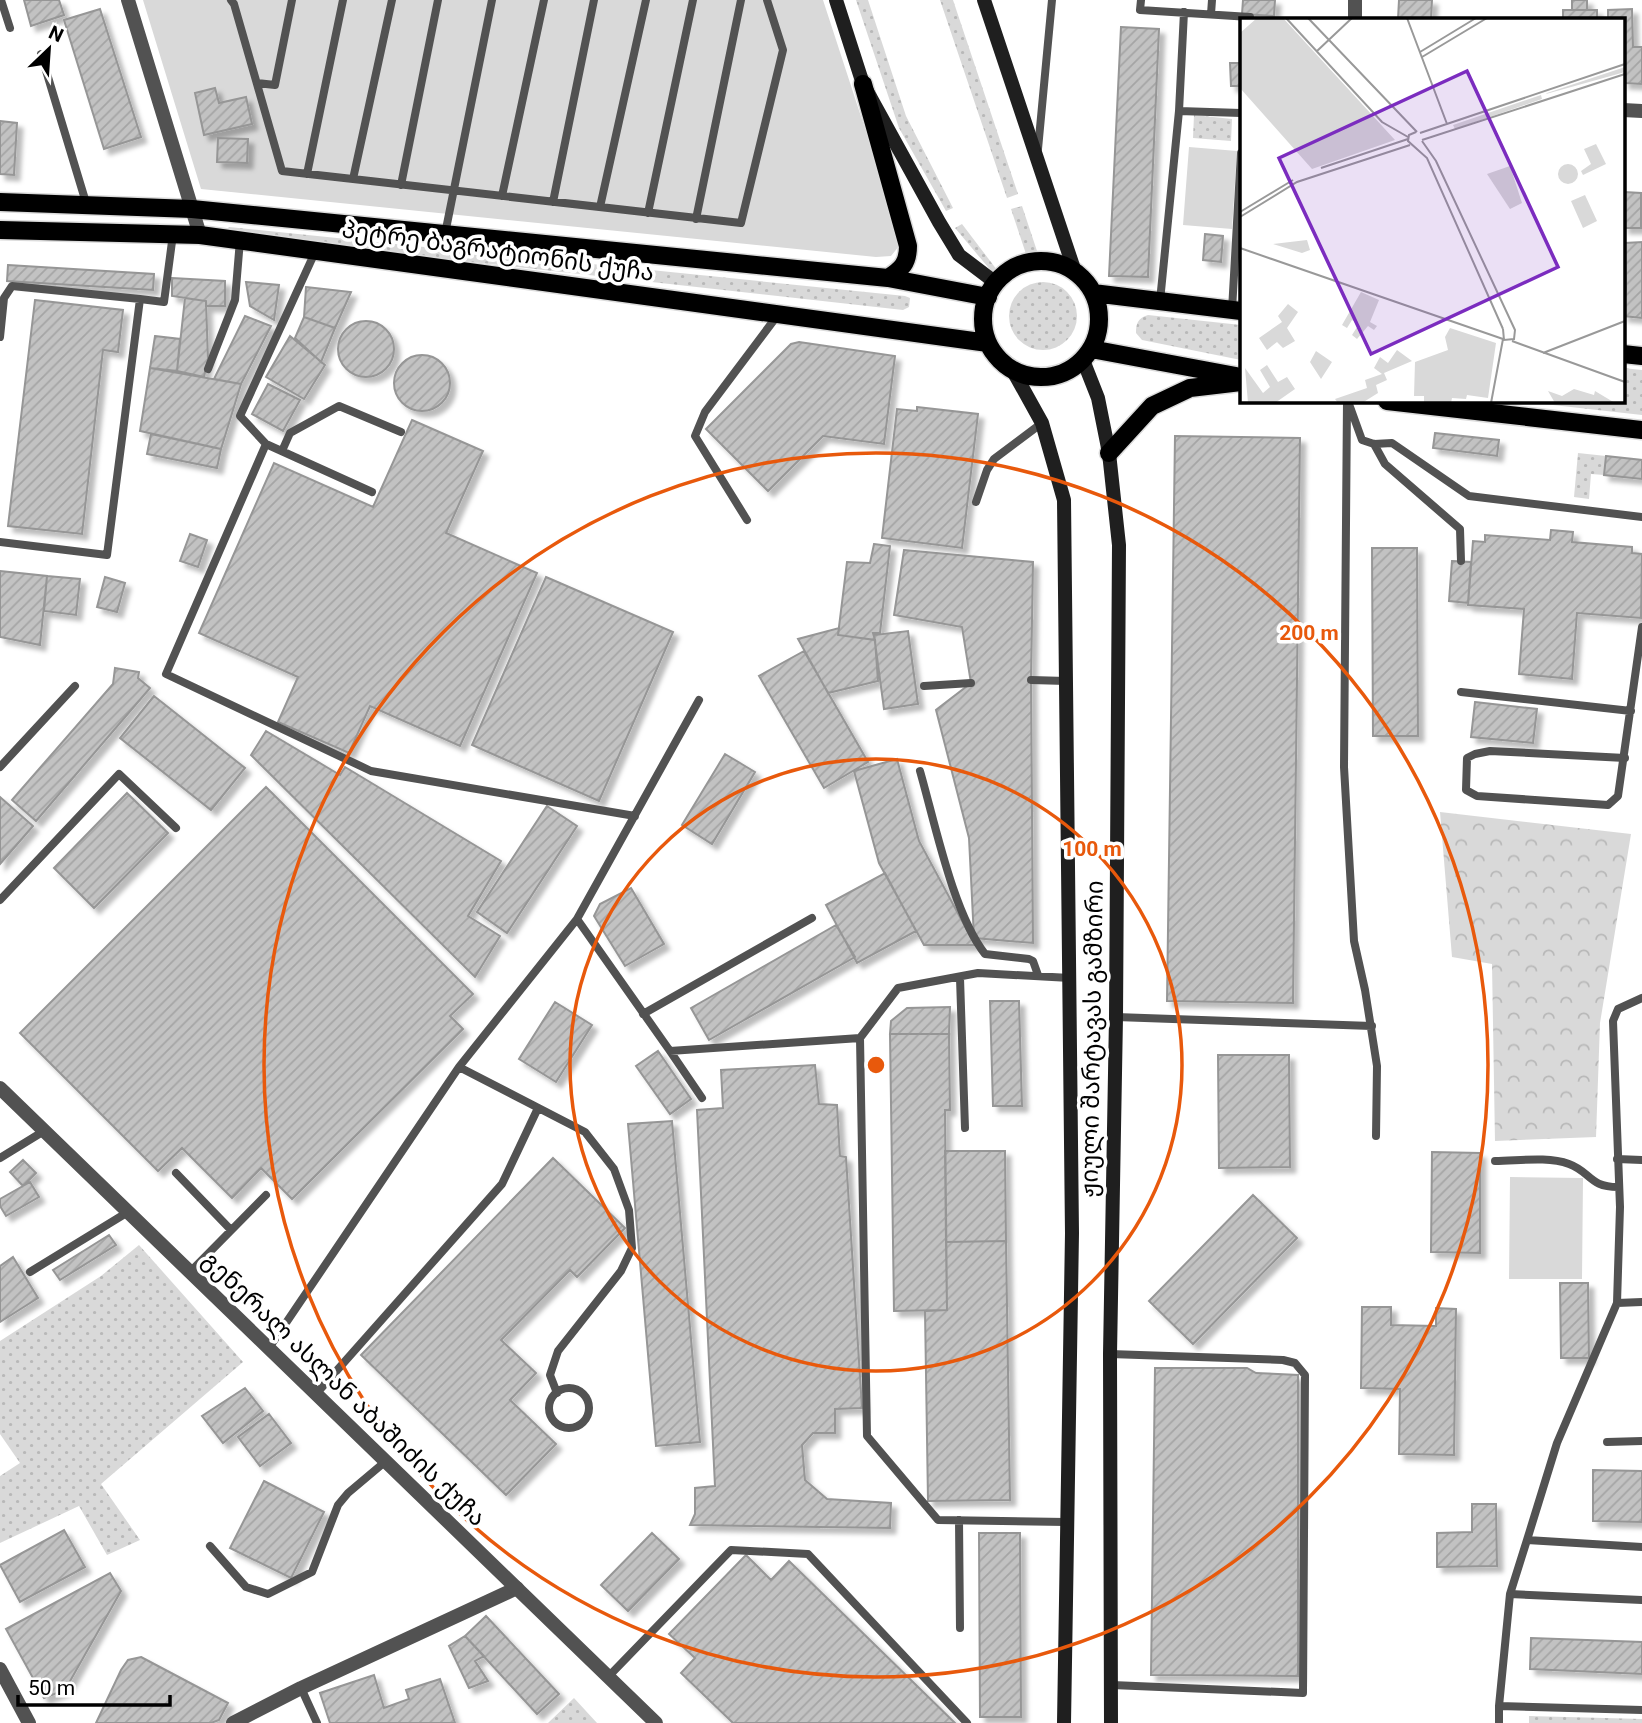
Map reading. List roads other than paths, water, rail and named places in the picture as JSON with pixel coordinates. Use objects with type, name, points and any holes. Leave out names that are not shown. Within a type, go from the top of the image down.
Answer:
[{"type":"main road","points":[[836,0],[863,84],[908,246],[908,259],[901,270],[888,278]]},
{"type":"main road","points":[[984,0],[1075,272],[1093,293],[1100,315],[1096,339],[1087,354],[1073,368],[1037,377],[1012,369],[998,358],[988,343],[984,320],[992,290],[1012,269],[1033,262],[1055,263],[1075,272]]},
{"type":"main road","points":[[863,84],[959,255],[992,290]]},
{"type":"main road","name":"პეტრე ბაგრატიონის ქუჩა","points":[[0,202],[191,209],[992,290]]},
{"type":"main road","name":"პეტრე ბაგრატიონის ქუჩა","points":[[0,230],[200,235],[988,343]]},
{"type":"main road","points":[[1093,293],[1237,310]]},
{"type":"main road","points":[[1087,354],[1240,380]]},
{"type":"main road","name":"ჟიული შარტავას გამზირი","points":[[1087,354],[1109,453],[1119,545],[1116,1017],[1110,1354],[1111,1723]]},
{"type":"main road","points":[[1624,354],[1642,356]]},
{"type":"main road","name":"ჟიული შარტავას გამზირი","points":[[1012,369],[1042,423],[1064,500],[1072,1233],[1064,1723]]},
{"type":"main road","points":[[1109,453],[1152,406],[1191,388],[1240,380]]},
{"type":"main road","points":[[1396,402],[1642,430]]},
{"type":"street","points":[[128,0],[200,235]]},
{"type":"street","points":[[1354,18],[1355,0]]},
{"type":"street","points":[[1624,110],[1642,111]]},
{"type":"street","name":"გენერალ ასლან აბაშიძის ქუჩა","points":[[0,1088],[656,1723]]},
{"type":"street","points":[[233,1723],[248,1719],[301,1688],[517,1588]]},
{"type":"street","points":[[0,1669],[29,1723]]},
{"type":"lane","points":[[1,0],[10,28]]},
{"type":"lane","points":[[257,83],[275,85],[292,0]]},
{"type":"lane","points":[[307,174],[343,0]]},
{"type":"lane","points":[[353,179],[392,0]]},
{"type":"lane","points":[[401,185],[438,0]]},
{"type":"lane","points":[[445,234],[492,0]]},
{"type":"lane","points":[[502,196],[544,0]]},
{"type":"lane","points":[[553,202],[594,0]]},
{"type":"lane","points":[[600,208],[646,0]]},
{"type":"lane","points":[[648,213],[693,0]]},
{"type":"lane","points":[[696,219],[741,0]]},
{"type":"lane","points":[[233,1],[282,171],[741,223],[783,50],[767,0]]},
{"type":"lane","points":[[1037,159],[1052,0]]},
{"type":"lane","points":[[1141,0],[1140,10],[1250,18]]},
{"type":"lane","points":[[1211,14],[1212,0]]},
{"type":"lane","points":[[1160,301],[1179,111],[1184,12]]},
{"type":"lane","points":[[41,54],[87,206]]},
{"type":"lane","points":[[1179,111],[1240,113]]},
{"type":"lane","points":[[1237,310],[1240,192]]},
{"type":"lane","points":[[0,337],[5,298],[12,286],[164,302],[173,234]]},
{"type":"lane","points":[[208,369],[235,300],[240,240]]},
{"type":"lane","points":[[316,250],[240,416],[266,444],[372,492]]},
{"type":"lane","points":[[0,542],[107,555],[140,299]]},
{"type":"lane","points":[[747,520],[695,436],[705,412],[778,314]]},
{"type":"lane","points":[[1348,402],[1362,440],[1374,444],[1392,443],[1469,496],[1642,517]]},
{"type":"lane","points":[[1348,402],[1344,767],[1354,941],[1372,1026],[1377,1066],[1376,1136]]},
{"type":"lane","points":[[282,451],[290,433],[339,406],[401,432]]},
{"type":"lane","points":[[976,502],[987,470],[994,459],[1042,423]]},
{"type":"lane","points":[[266,444],[166,674],[371,771],[635,816]]},
{"type":"lane","points":[[1374,444],[1385,464],[1460,529],[1461,561]]},
{"type":"lane","points":[[1625,758],[1490,751],[1475,754],[1467,758],[1466,790],[1477,796],[1608,805],[1618,796],[1625,758],[1642,626]]},
{"type":"lane","points":[[1031,680],[1066,681]]},
{"type":"lane","points":[[924,687],[971,682]]},
{"type":"lane","points":[[0,767],[75,687]]},
{"type":"lane","points":[[1461,692],[1631,711]]},
{"type":"lane","points":[[269,1348],[459,1067],[577,919],[699,700]]},
{"type":"lane","points":[[920,771],[952,881],[974,940],[985,954],[1033,961],[1038,975]]},
{"type":"lane","points":[[0,900],[118,774],[176,828]]},
{"type":"lane","points":[[643,1013],[812,918]]},
{"type":"lane","points":[[577,919],[702,1098]]},
{"type":"lane","points":[[1066,1522],[938,1520],[867,1436],[860,1038],[898,988],[978,973],[1070,978]]},
{"type":"lane","points":[[960,978],[965,1128]]},
{"type":"lane","points":[[1499,1723],[1510,1594],[1557,1443],[1617,1303],[1618,1187],[1613,1021],[1618,1009],[1642,998]]},
{"type":"lane","points":[[1116,1017],[1372,1026]]},
{"type":"lane","points":[[670,1051],[860,1038]]},
{"type":"lane","points":[[459,1067],[585,1132],[614,1169],[629,1210],[632,1248],[621,1271],[558,1351],[550,1375],[557,1393]]},
{"type":"lane","points":[[316,1394],[502,1184],[538,1108]]},
{"type":"lane","points":[[0,1158],[44,1130]]},
{"type":"lane","points":[[1617,1159],[1642,1160]]},
{"type":"lane","points":[[1495,1161],[1557,1161],[1572,1165],[1603,1187],[1618,1187]]},
{"type":"lane","points":[[176,1173],[231,1230]]},
{"type":"lane","points":[[190,1272],[265,1195]]},
{"type":"lane","points":[[30,1272],[128,1212]]},
{"type":"lane","points":[[1617,1303],[1642,1302]]},
{"type":"lane","points":[[1110,1354],[1283,1360],[1295,1363],[1305,1375],[1303,1693],[1112,1685]]},
{"type":"lane","points":[[576,1389],[586,1398],[589,1411],[583,1423],[577,1427],[565,1427],[555,1421],[550,1410],[552,1398],[557,1393],[576,1389]]},
{"type":"lane","points":[[1607,1442],[1642,1441]]},
{"type":"lane","points":[[210,1546],[246,1587],[268,1594],[312,1572],[338,1505],[386,1461]]},
{"type":"lane","points":[[959,1520],[960,1628]]},
{"type":"lane","points":[[1527,1540],[1642,1547]]},
{"type":"lane","points":[[608,1676],[731,1550],[808,1554],[967,1723]]},
{"type":"lane","points":[[1510,1594],[1642,1600]]},
{"type":"lane","points":[[301,1688],[317,1723]]},
{"type":"lane","points":[[1499,1706],[1642,1710]]}]
